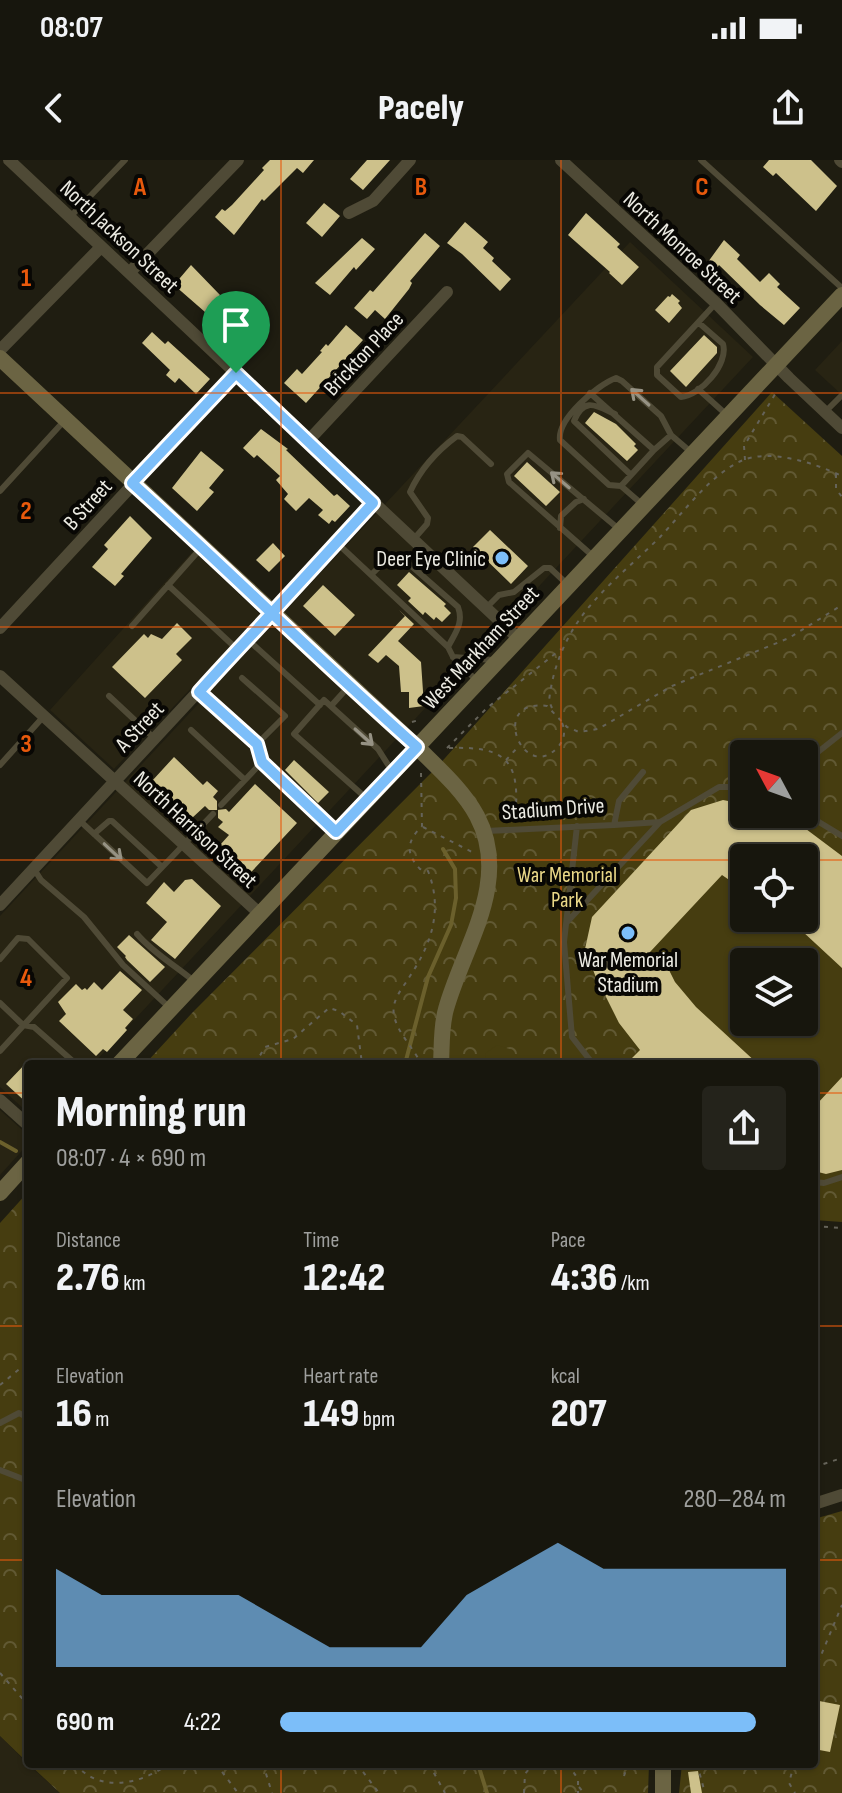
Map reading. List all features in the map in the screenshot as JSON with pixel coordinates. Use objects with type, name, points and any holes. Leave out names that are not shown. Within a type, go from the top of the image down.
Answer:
[{"type":"main road","name":"West Markham Street","points":[[123,1060],[842,295]]},
{"type":"main road","points":[[0,358],[417,747],[461,793],[478,818],[490,861],[489,881],[476,928],[444,1013],[441,1060]]},
{"type":"main road","points":[[0,1193],[24,1166]]},
{"type":"main road","points":[[663,1768],[663,1793]]},
{"type":"street","name":"North Jackson Street","points":[[9,160],[518,638]]},
{"type":"street","points":[[130,272],[238,160]]},
{"type":"street","points":[[349,213],[373,201],[410,160]]},
{"type":"street","name":"North Monroe Street","points":[[561,160],[716,303],[842,428]]},
{"type":"street","points":[[0,350],[101,247]]},
{"type":"street","name":"Brickton Place","points":[[309,440],[447,292]]},
{"type":"street","name":"B Street","points":[[0,628],[236,373]]},
{"type":"street","name":"A Street","points":[[0,905],[373,503]]},
{"type":"street","name":"North Harrison Street","points":[[0,676],[259,913]]},
{"type":"street","points":[[0,1100],[24,1121]]},
{"type":"street","points":[[818,1503],[842,1495]]},
{"type":"lane","points":[[70,217],[125,160]]},
{"type":"lane","points":[[701,160],[842,288]]},
{"type":"lane","points":[[699,323],[723,344],[725,350],[719,367],[691,395],[681,397],[656,371],[716,303]]},
{"type":"lane","points":[[643,505],[621,486],[609,485],[560,440],[563,424],[590,393],[609,380],[616,378],[622,381],[661,416],[671,435],[692,453]]},
{"type":"lane","points":[[698,389],[728,416]]},
{"type":"lane","points":[[590,393],[654,450]]},
{"type":"lane","points":[[825,412],[842,395]]},
{"type":"lane","points":[[615,414],[591,404],[585,405],[574,421],[631,475]]},
{"type":"lane","points":[[0,491],[65,420]]},
{"type":"lane","points":[[621,486],[671,435]]},
{"type":"lane","points":[[413,540],[427,524],[428,518],[410,492],[415,481],[448,443],[457,436],[462,437],[491,464]]},
{"type":"lane","points":[[594,557],[509,482],[507,474],[528,453],[620,530]]},
{"type":"lane","points":[[560,528],[561,516],[584,499]]},
{"type":"lane","points":[[337,543],[448,647],[453,657],[478,682]]},
{"type":"lane","points":[[132,626],[202,547]]},
{"type":"lane","points":[[371,575],[383,563],[400,556],[458,607],[460,624],[448,647]]},
{"type":"lane","points":[[486,608],[499,595],[514,592],[544,568],[550,568],[568,585]]},
{"type":"lane","points":[[168,585],[238,650]]},
{"type":"lane","points":[[247,639],[320,705]]},
{"type":"lane","points":[[453,657],[498,660]]},
{"type":"lane","points":[[242,678],[285,716],[257,744]]},
{"type":"lane","points":[[331,706],[350,685]]},
{"type":"lane","points":[[199,692],[257,744],[262,762],[336,832]]},
{"type":"lane","points":[[109,696],[155,739]]},
{"type":"lane","points":[[368,799],[294,734],[324,700],[378,749],[392,771]]},
{"type":"lane","points":[[0,765],[44,716]]},
{"type":"lane","points":[[191,730],[245,780]]},
{"type":"lane","points":[[818,752],[842,733]]},
{"type":"lane","points":[[221,805],[262,762]]},
{"type":"lane","name":"Stadium Drive","points":[[482,831],[614,825],[619,801],[643,772]]},
{"type":"lane","points":[[566,923],[660,822],[719,787],[730,787]]},
{"type":"lane","points":[[79,820],[147,883],[213,814]]},
{"type":"lane","points":[[94,834],[112,821],[162,867]]},
{"type":"lane","points":[[818,821],[842,836]]},
{"type":"lane","points":[[614,825],[660,822]]},
{"type":"lane","points":[[577,826],[564,942],[572,1037],[590,1060]]},
{"type":"lane","points":[[34,869],[41,880],[84,917],[123,965],[171,1009]]},
{"type":"lane","points":[[137,934],[168,963],[195,982]]},
{"type":"lane","points":[[0,959],[18,938],[28,939],[67,978],[0,1051]]},
{"type":"lane","points":[[0,1003],[23,1025],[34,1027],[71,1060]]},
{"type":"lane","points":[[818,1182],[842,1177]]},
{"type":"lane","points":[[0,1423],[19,1413],[24,1416]]},
{"type":"lane","points":[[0,1470],[24,1479]]},
{"type":"path","points":[[745,460],[744,446],[777,391]]},
{"type":"path","points":[[553,710],[539,705],[524,710],[515,723],[516,739],[532,754],[548,754],[564,737],[562,723],[549,701],[551,683],[563,647],[584,613],[702,492],[731,468],[745,460],[765,457],[795,460],[842,476]]},
{"type":"path","points":[[836,473],[836,489],[842,497]]},
{"type":"path","points":[[562,723],[579,732],[598,729],[672,686],[789,638],[842,605]]},
{"type":"path","points":[[515,819],[518,787],[515,774],[505,761],[482,749],[447,748],[487,708],[563,647]]},
{"type":"path","points":[[411,722],[419,720]]},
{"type":"path","points":[[505,761],[520,745]]},
{"type":"path","points":[[419,1060],[393,1013],[395,1001],[435,925],[437,902],[428,871],[420,869],[409,851],[409,841],[422,826],[421,773]]},
{"type":"path","points":[[422,826],[479,856]]},
{"type":"path","points":[[257,1060],[265,1047],[293,1039],[329,1008],[339,1011],[357,1025],[361,1060]]},
{"type":"path","points":[[818,1226],[842,1228]]},
{"type":"path","points":[[0,1385],[24,1365]]},
{"type":"path","points":[[818,1466],[842,1458]]},
{"type":"path","points":[[818,1662],[842,1605]]},
{"type":"path","points":[[0,1673],[24,1700]]},
{"type":"path","points":[[78,1768],[85,1778],[115,1785],[139,1781],[162,1768]]},
{"type":"path","points":[[219,1768],[238,1793]]},
{"type":"path","points":[[264,1768],[272,1793]]},
{"type":"path","points":[[360,1768],[379,1793]]},
{"type":"path","points":[[431,1768],[445,1793]]},
{"type":"path","points":[[524,1793],[525,1774],[530,1768]]},
{"type":"path","points":[[571,1768],[584,1793]]},
{"type":"path","points":[[624,1776],[627,1768]]},
{"type":"path","points":[[698,1768],[705,1793]]},
{"type":"path","points":[[793,1768],[789,1783],[795,1793]]},
{"type":"path","points":[[578,1793],[579,1786]]},
{"type":"shaded area","points":[[630,242],[753,357],[97,1060],[24,1060],[24,1109],[0,1087],[0,916]]},
{"type":"shaded area","points":[[842,341],[842,395],[815,370]]},
{"type":"shaded area","points":[[194,550],[261,615],[114,769],[50,710]]},
{"type":"shaded area","points":[[0,1110],[24,1131],[24,1148],[0,1175]]},
{"type":"shaded area","points":[[0,1736],[24,1760],[24,1768],[32,1768],[60,1793],[0,1793]]},
{"type":"green space","name":"War Memorial Park","points":[[772,392],[842,456],[842,1222],[818,1220],[818,1060],[149,1060],[437,767]]},
{"type":"green space","name":"War Memorial Stadium","points":[[723,800],[730,801],[730,828],[805,828],[842,855],[842,1170],[826,1174],[818,1172],[818,1060],[629,1060],[639,1049],[619,1023],[585,949],[592,917],[694,808]]},
{"type":"green space","points":[[497,1045],[512,1050],[519,1060],[485,1060],[486,1053]]},
{"type":"green space","points":[[24,1196],[24,1759],[0,1736],[0,1223]]},
{"type":"green space","points":[[842,1511],[842,1793],[679,1793],[682,1768],[818,1768],[818,1518]]},
{"type":"green space","points":[[33,1768],[649,1768],[648,1793],[60,1793]]},
{"type":"building","points":[[270,160],[314,160],[303,173],[297,168],[264,201],[262,199],[234,235],[215,217],[222,209],[225,211],[232,205]]},
{"type":"building","points":[[367,160],[390,160],[363,190],[350,179]]},
{"type":"building","points":[[769,160],[811,160],[837,186],[816,211],[776,173],[773,176],[763,167]]},
{"type":"building","points":[[324,203],[340,216],[322,237],[306,223]]},
{"type":"building","points":[[586,213],[620,244],[617,247],[639,267],[622,285],[568,235]]},
{"type":"building","points":[[465,222],[488,242],[483,248],[511,279],[500,291],[447,243]]},
{"type":"building","points":[[425,233],[440,246],[410,281],[409,289],[385,319],[375,310],[367,319],[354,308],[370,290],[373,292]]},
{"type":"building","points":[[362,238],[375,249],[356,270],[354,267],[330,295],[315,283]]},
{"type":"building","points":[[724,240],[740,255],[737,259],[760,282],[769,273],[780,284],[777,287],[800,308],[784,325],[719,265],[716,269],[708,262]]},
{"type":"building","points":[[191,265],[220,295],[205,312],[174,285]]},
{"type":"building","points":[[672,294],[680,301],[678,303],[682,308],[669,323],[655,310]]},
{"type":"building","points":[[346,325],[363,340],[306,403],[284,383],[297,369],[302,374]]},
{"type":"building","points":[[152,332],[165,344],[168,341],[210,379],[196,394],[179,378],[175,383],[166,375],[170,370],[142,343]]},
{"type":"building","points":[[704,335],[717,347],[717,353],[686,387],[670,371]]},
{"type":"building","points":[[594,412],[616,424],[636,444],[634,446],[638,450],[627,461],[585,423]]},
{"type":"building","points":[[261,429],[288,449],[334,496],[337,494],[350,506],[335,522],[332,520],[329,524],[318,515],[323,510],[309,498],[296,511],[284,499],[288,494],[276,480],[280,476],[257,455],[254,458],[243,448]]},
{"type":"building","points":[[201,451],[224,470],[209,488],[214,492],[197,511],[172,488]]},
{"type":"building","points":[[527,462],[560,492],[546,506],[514,476]]},
{"type":"building","points":[[130,516],[152,538],[121,574],[124,576],[115,586],[92,567],[108,549],[104,545]]},
{"type":"building","name":"Deer Eye Clinic","points":[[490,530],[528,566],[511,584],[473,547]]},
{"type":"building","points":[[273,543],[285,556],[269,572],[256,560]]},
{"type":"building","points":[[409,572],[446,604],[444,606],[451,613],[442,622],[425,612],[423,615],[397,585]]},
{"type":"building","points":[[323,585],[355,615],[335,636],[303,606]]},
{"type":"building","points":[[399,610],[414,624],[398,641],[421,662],[424,706],[409,708],[409,692],[401,692],[399,666],[386,655],[378,663],[368,655],[405,616]]},
{"type":"building","points":[[177,623],[192,638],[176,654],[182,660],[145,698],[112,667],[144,634],[148,638],[151,634],[162,639]]},
{"type":"building","points":[[174,757],[203,785],[207,781],[218,791],[213,797],[217,801],[217,810],[209,810],[205,806],[192,818],[152,781]]},
{"type":"building","points":[[294,760],[329,792],[318,803],[285,770]]},
{"type":"building","points":[[255,784],[297,823],[240,884],[212,854],[229,835],[218,827],[223,822],[218,818],[217,810],[226,809],[229,812]]},
{"type":"building","name":"War Memorial Stadium","points":[[723,800],[730,801],[730,828],[805,828],[842,856],[842,968],[803,932],[818,932],[818,844],[730,844],[730,880],[722,875],[650,952],[668,968],[675,982],[696,1007],[754,1060],[630,1060],[640,1050],[619,1023],[585,949],[592,917],[691,810]]},
{"type":"building","points":[[192,879],[221,906],[175,959],[151,940],[167,922],[146,903],[164,882],[174,892],[185,880]]},
{"type":"building","points":[[129,935],[165,967],[150,982],[117,947]]},
{"type":"building","points":[[120,971],[142,990],[123,1010],[133,1019],[125,1028],[127,1030],[107,1052],[103,1049],[96,1056],[59,1021],[66,1014],[58,1002],[76,984],[87,990],[94,982],[102,990]]},
{"type":"building","points":[[24,1065],[24,1100],[6,1084]]},
{"type":"building","points":[[842,1077],[842,1170],[826,1174],[818,1172],[818,1103]]},
{"type":"building","points":[[818,1701],[840,1705],[830,1752],[818,1750]]},
{"type":"building","points":[[698,1771],[702,1793],[691,1793],[688,1772]]},
{"type":"waterway","points":[[406,1060],[428,977],[451,925],[456,898],[455,869],[443,849]]},
{"type":"waterway","points":[[0,1142],[16,1151]]},
{"type":"waterway","points":[[479,1768],[487,1793]]},
{"type":"place","name":"Deer Eye Clinic","points":[[502,558]]},
{"type":"place","name":"War Memorial Stadium","points":[[628,933]]},
{"type":"route","points":[[236,373],[132,483],[202,547],[272,613],[417,747],[336,832],[262,762],[257,744],[199,692],[247,639],[262,624],[272,613],[373,503],[236,373]]}]
